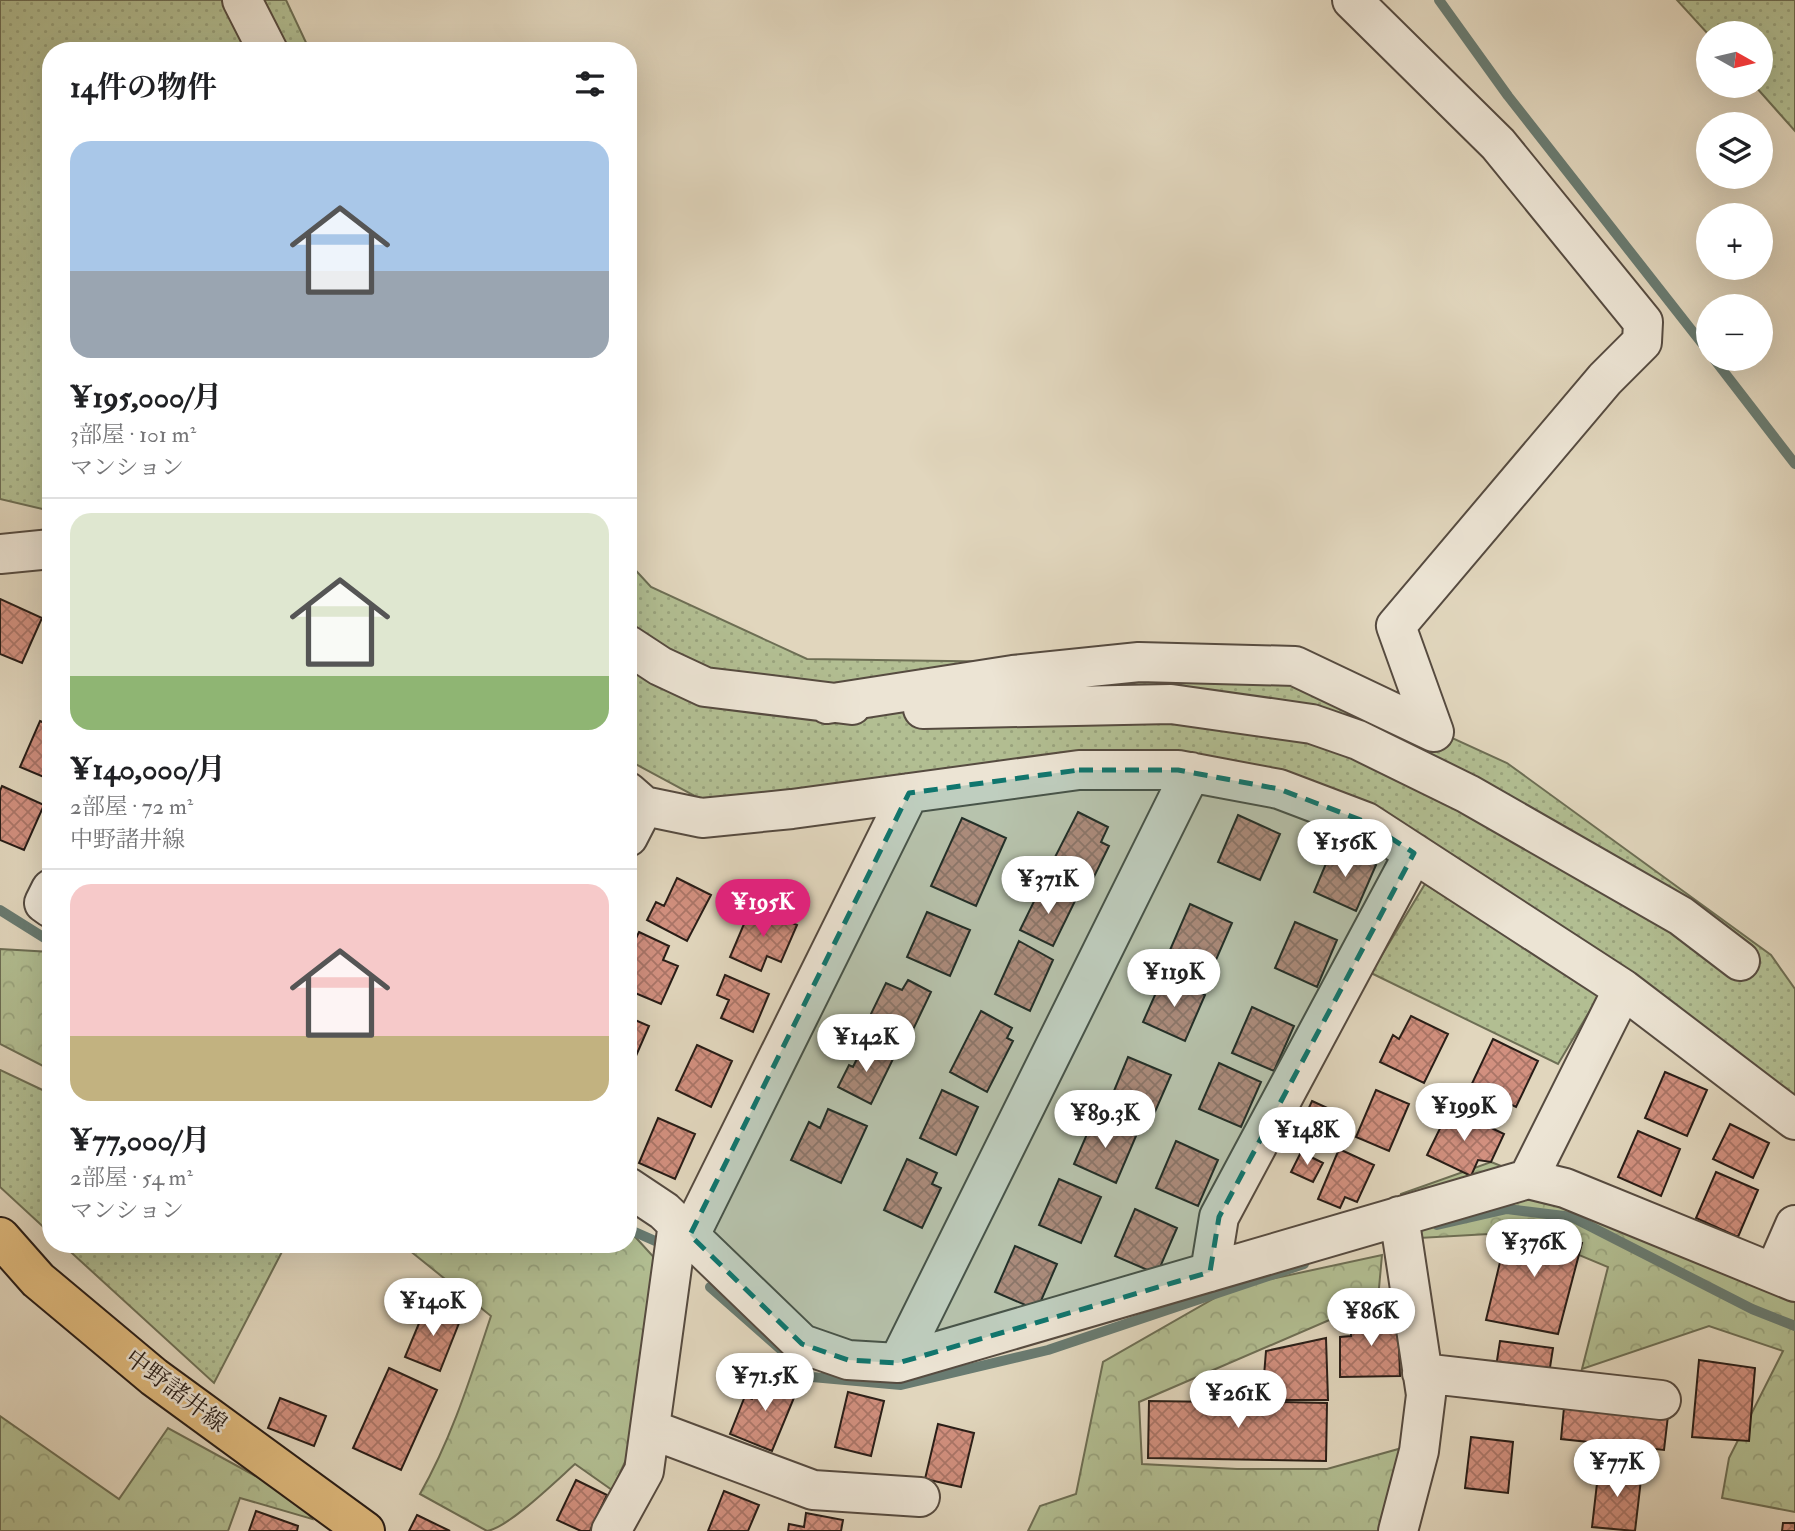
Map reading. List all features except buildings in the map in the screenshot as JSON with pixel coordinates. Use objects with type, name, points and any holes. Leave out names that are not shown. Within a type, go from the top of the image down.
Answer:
[{"type":"main road","name":"中野諸井線","points":[[0,1237],[38,1280],[154,1377],[365,1531]]},
{"type":"street","points":[[242,0],[263,42]]},
{"type":"street","points":[[827,704],[1013,675],[1121,663],[1295,666],[1434,732],[1396,626],[1605,379],[1642,342],[1643,322],[1498,144],[1352,0]]},
{"type":"street","points":[[0,554],[42,550]]},
{"type":"street","points":[[637,651],[660,666],[705,687],[827,704],[919,709],[1171,704],[1312,724],[1358,740],[1468,794],[1681,916],[1740,961]]},
{"type":"street","points":[[637,812],[702,818],[1079,771],[1178,770],[1279,789],[1366,822],[1415,853],[1623,989],[1795,1120]]},
{"type":"street","points":[[898,1363],[1191,772]]},
{"type":"street","points":[[611,1531],[644,1471],[684,1229],[909,793]]},
{"type":"street","points":[[1210,1272],[1219,1217],[1415,853]]},
{"type":"street","points":[[1528,1179],[1623,989]]},
{"type":"street","points":[[637,1193],[664,1211],[684,1229],[802,1344],[848,1360],[898,1363],[1210,1272],[1401,1227],[1528,1179],[1565,1188],[1784,1277],[1795,1225]]},
{"type":"street","points":[[1398,1531],[1419,1451],[1426,1395],[1401,1227]]},
{"type":"street","points":[[1422,1373],[1661,1399]]},
{"type":"street","points":[[650,1429],[813,1490],[920,1497]]},
{"type":"highlighted area","points":[[1079,770],[1178,770],[1279,789],[1366,822],[1414,853],[1219,1217],[1210,1272],[898,1363],[848,1360],[802,1344],[690,1235],[909,793]]},
{"type":"green space","points":[[0,0],[286,0],[306,42],[42,42],[42,509],[0,499]]},
{"type":"green space","points":[[1677,0],[1795,0],[1795,131],[1766,98],[1773,98],[1773,21],[1696,21]]},
{"type":"green space","points":[[637,572],[651,587],[807,659],[1295,666],[1507,763],[1771,955],[1795,989],[1795,1119],[1291,794],[1079,770],[730,815],[637,765]]},
{"type":"green space","points":[[1425,884],[1600,994],[1558,1064],[1371,973]]},
{"type":"green space","points":[[0,949],[42,951],[42,1065],[0,1044]]},
{"type":"green space","points":[[0,1070],[42,1090],[42,1226],[0,1187]]},
{"type":"green space","points":[[1491,1162],[1774,1273],[1795,1286],[1795,1512],[1722,1498],[1729,1458],[1783,1351],[1709,1326],[1582,1369],[1608,1267],[1524,1232],[1402,1239],[1401,1194]]},
{"type":"green space","points":[[637,1239],[670,1275],[632,1447],[612,1490],[575,1464],[519,1513],[487,1531],[420,1494],[451,1429],[491,1316],[413,1253],[637,1253]]},
{"type":"green space","points":[[72,1253],[281,1253],[214,1383]]},
{"type":"green space","points":[[1382,1255],[1378,1299],[1139,1402],[1142,1464],[1237,1469],[1327,1469],[1402,1448],[1388,1531],[1028,1531],[1040,1506],[1076,1494],[1103,1362],[1234,1287]]},
{"type":"green space","points":[[0,1416],[119,1499],[168,1428],[303,1502],[312,1519],[240,1498],[228,1531],[0,1531]]},
{"type":"waterway","points":[[1439,0],[1508,96],[1696,336]]},
{"type":"waterway","points":[[1723,371],[1795,464]]},
{"type":"waterway","points":[[0,910],[42,936]]},
{"type":"waterway","points":[[1437,1225],[1507,1209],[1572,1217],[1752,1309],[1795,1326]]},
{"type":"waterway","points":[[637,1233],[662,1244]]},
{"type":"waterway","points":[[710,1287],[812,1377],[901,1385],[1048,1350],[1304,1264]]}]
